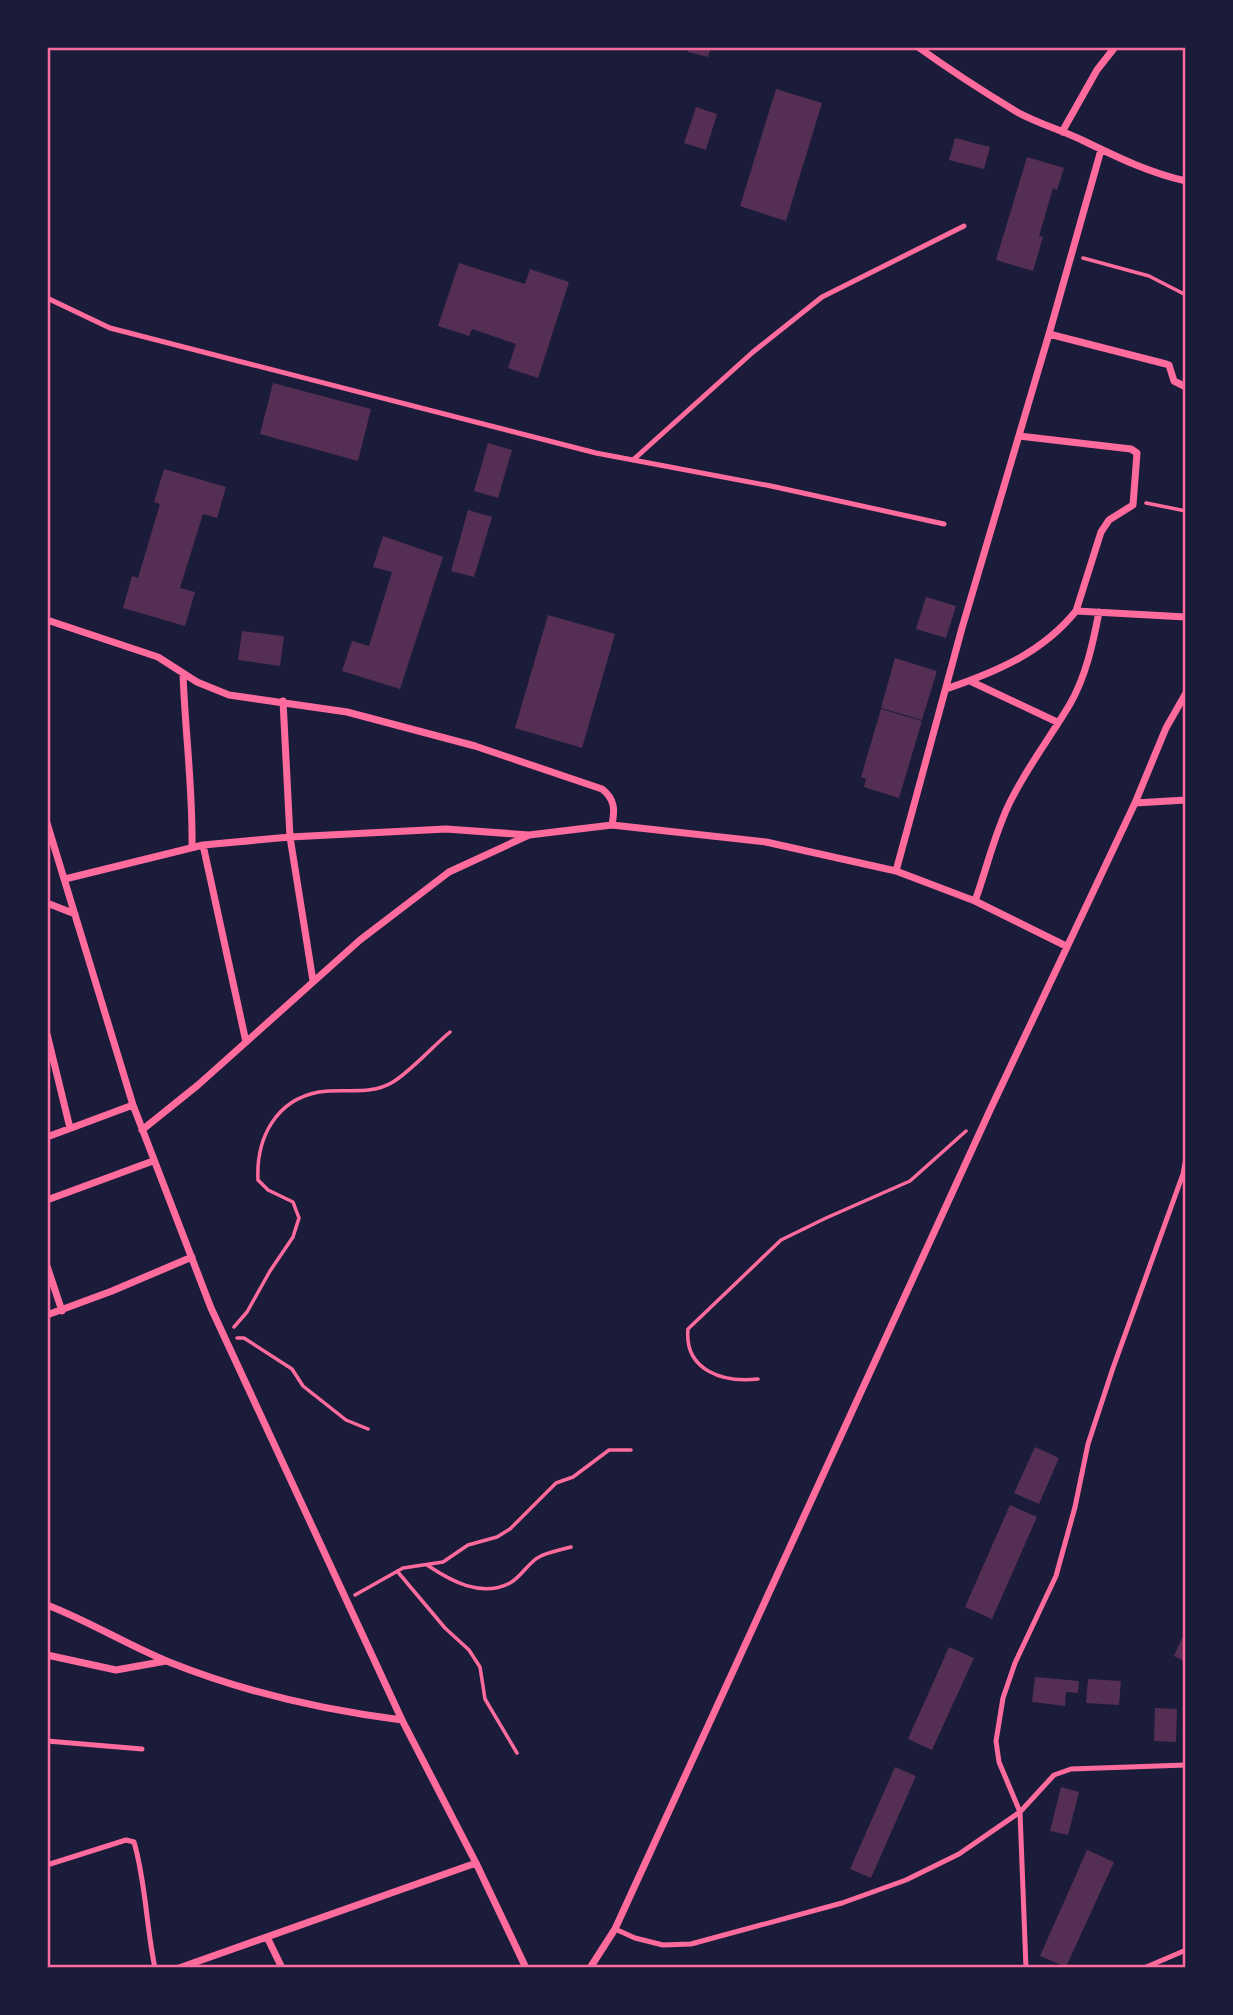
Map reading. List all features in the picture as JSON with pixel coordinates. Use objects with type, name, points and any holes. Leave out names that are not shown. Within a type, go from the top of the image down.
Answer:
[{"type":"street","points":[[918,47],[1018,112],[1129,164],[1186,181]]},
{"type":"street","points":[[1062,132],[1097,70],[1115,47]]},
{"type":"street","points":[[896,871],[961,628],[1101,150]]},
{"type":"street","points":[[1049,334],[1169,365],[1174,381],[1186,387]]},
{"type":"street","points":[[946,689],[1002,668],[1028,654],[1053,635],[1076,611],[1101,532],[1109,520],[1133,505],[1138,456],[1136,451],[1018,436]]},
{"type":"street","points":[[1076,611],[1186,617]]},
{"type":"street","points":[[975,901],[1009,802],[1031,761],[1070,704],[1094,639],[1099,612]]},
{"type":"street","points":[[47,620],[159,657],[197,682],[229,695],[337,710],[475,746],[603,789],[608,793],[614,807],[612,825]]},
{"type":"street","points":[[183,674],[192,847]]},
{"type":"street","points":[[970,681],[1057,722]]},
{"type":"street","points":[[590,1968],[615,1929],[1066,946],[1186,693]]},
{"type":"street","points":[[283,701],[290,838],[313,981]]},
{"type":"street","points":[[1174,714],[1186,710]]},
{"type":"street","points":[[1135,803],[1186,800]]},
{"type":"street","points":[[47,823],[133,1105],[225,1338],[402,1720],[476,1863],[526,1968]]},
{"type":"street","points":[[65,879],[203,845],[446,830],[530,835],[612,825],[766,842],[896,871],[975,901],[1066,946]]},
{"type":"street","points":[[142,1130],[360,940],[449,873],[530,835]]},
{"type":"street","points":[[203,845],[246,1042]]},
{"type":"street","points":[[47,903],[75,914]]},
{"type":"street","points":[[47,1034],[70,1128]]},
{"type":"street","points":[[47,1138],[133,1105]]},
{"type":"street","points":[[47,1200],[153,1161]]},
{"type":"street","points":[[47,1315],[192,1257]]},
{"type":"street","points":[[47,1266],[62,1311]]},
{"type":"street","points":[[47,1605],[167,1661],[248,1690],[353,1714],[402,1720]]},
{"type":"street","points":[[47,1655],[116,1670],[167,1661]]},
{"type":"street","points":[[179,1968],[476,1863]]},
{"type":"street","points":[[267,1937],[282,1968]]},
{"type":"lane","points":[[633,460],[753,352],[822,297],[964,226]]},
{"type":"lane","points":[[47,298],[110,328],[596,453],[771,486],[944,524]]},
{"type":"lane","points":[[1026,1968],[1020,1812],[999,1762],[996,1741],[1003,1698],[1015,1663],[1056,1576],[1075,1507],[1088,1444],[1183,1174],[1186,1158]]},
{"type":"lane","points":[[47,1741],[142,1749]]},
{"type":"lane","points":[[615,1929],[635,1938],[663,1945],[691,1944],[842,1903],[906,1880],[959,1854],[1020,1812],[1054,1775],[1071,1769],[1186,1765]]},
{"type":"lane","points":[[47,1865],[125,1840],[134,1842],[155,1968]]},
{"type":"lane","points":[[1144,1968],[1186,1950]]},
{"type":"path","points":[[1070,254],[1149,276],[1186,295]]},
{"type":"path","points":[[1133,505],[1154,504],[1186,511]]},
{"type":"path","points":[[225,1338],[247,1312],[293,1237],[299,1219],[293,1202],[268,1190],[258,1180],[263,1143],[275,1115],[295,1100],[319,1092],[372,1090],[393,1082],[450,1032]]},
{"type":"path","points":[[758,1379],[741,1381],[715,1376],[706,1371],[696,1359],[687,1338],[688,1329],[782,1240],[910,1181],[971,1126]]},
{"type":"path","points":[[225,1338],[244,1338],[292,1369],[303,1386],[346,1420],[368,1429]]},
{"type":"path","points":[[347,1599],[403,1568],[443,1562],[468,1545],[497,1537],[510,1529],[556,1483],[573,1477],[609,1450],[631,1450]]},
{"type":"path","points":[[427,1565],[453,1583],[491,1588],[510,1582],[538,1557],[571,1547]]},
{"type":"path","points":[[397,1571],[445,1628],[469,1650],[480,1667],[485,1699],[516,1753]]},
{"type":"building","points":[[689,47],[711,47],[708,57],[688,52]]},
{"type":"building","points":[[776,89],[822,103],[786,221],[740,206]]},
{"type":"building","points":[[696,107],[717,114],[706,150],[684,143]]},
{"type":"building","points":[[955,138],[990,147],[984,169],[949,160]]},
{"type":"building","points":[[1027,157],[1064,168],[1057,190],[1053,188],[1039,236],[1043,237],[1033,271],[996,260]]},
{"type":"building","points":[[459,263],[525,284],[530,269],[569,282],[538,378],[508,368],[516,344],[472,329],[469,336],[438,326]]},
{"type":"building","points":[[273,383],[371,409],[358,461],[260,434]]},
{"type":"building","points":[[488,443],[512,450],[498,498],[474,491]]},
{"type":"building","points":[[164,469],[226,487],[217,518],[203,514],[180,588],[195,592],[185,626],[123,608],[132,576],[138,578],[160,504],[154,502]]},
{"type":"building","points":[[468,510],[492,517],[474,577],[451,571]]},
{"type":"building","points":[[383,536],[443,557],[400,689],[342,671],[352,641],[369,646],[392,572],[373,567]]},
{"type":"building","points":[[926,597],[956,606],[946,638],[916,629]]},
{"type":"building","points":[[548,615],[615,634],[582,748],[515,728]]},
{"type":"building","points":[[242,631],[284,636],[280,666],[238,660]]},
{"type":"building","points":[[895,658],[937,671],[922,720],[881,708]]},
{"type":"building","points":[[881,709],[922,721],[899,798],[864,787],[866,779],[861,777]]},
{"type":"building","points":[[1035,1447],[1059,1458],[1039,1504],[1014,1493]]},
{"type":"building","points":[[1010,1505],[1037,1517],[992,1619],[965,1607]]},
{"type":"building","points":[[1186,1629],[1186,1662],[1174,1656]]},
{"type":"building","points":[[949,1647],[974,1658],[932,1750],[908,1739]]},
{"type":"building","points":[[1035,1677],[1079,1681],[1078,1693],[1066,1692],[1065,1706],[1032,1702]]},
{"type":"building","points":[[1088,1679],[1121,1681],[1119,1705],[1086,1703]]},
{"type":"building","points":[[1155,1708],[1177,1709],[1176,1742],[1154,1741]]},
{"type":"building","points":[[895,1767],[916,1776],[871,1878],[850,1869]]},
{"type":"building","points":[[1061,1787],[1079,1792],[1068,1835],[1050,1831]]},
{"type":"building","points":[[1087,1850],[1114,1862],[1066,1967],[1040,1956]]}]
